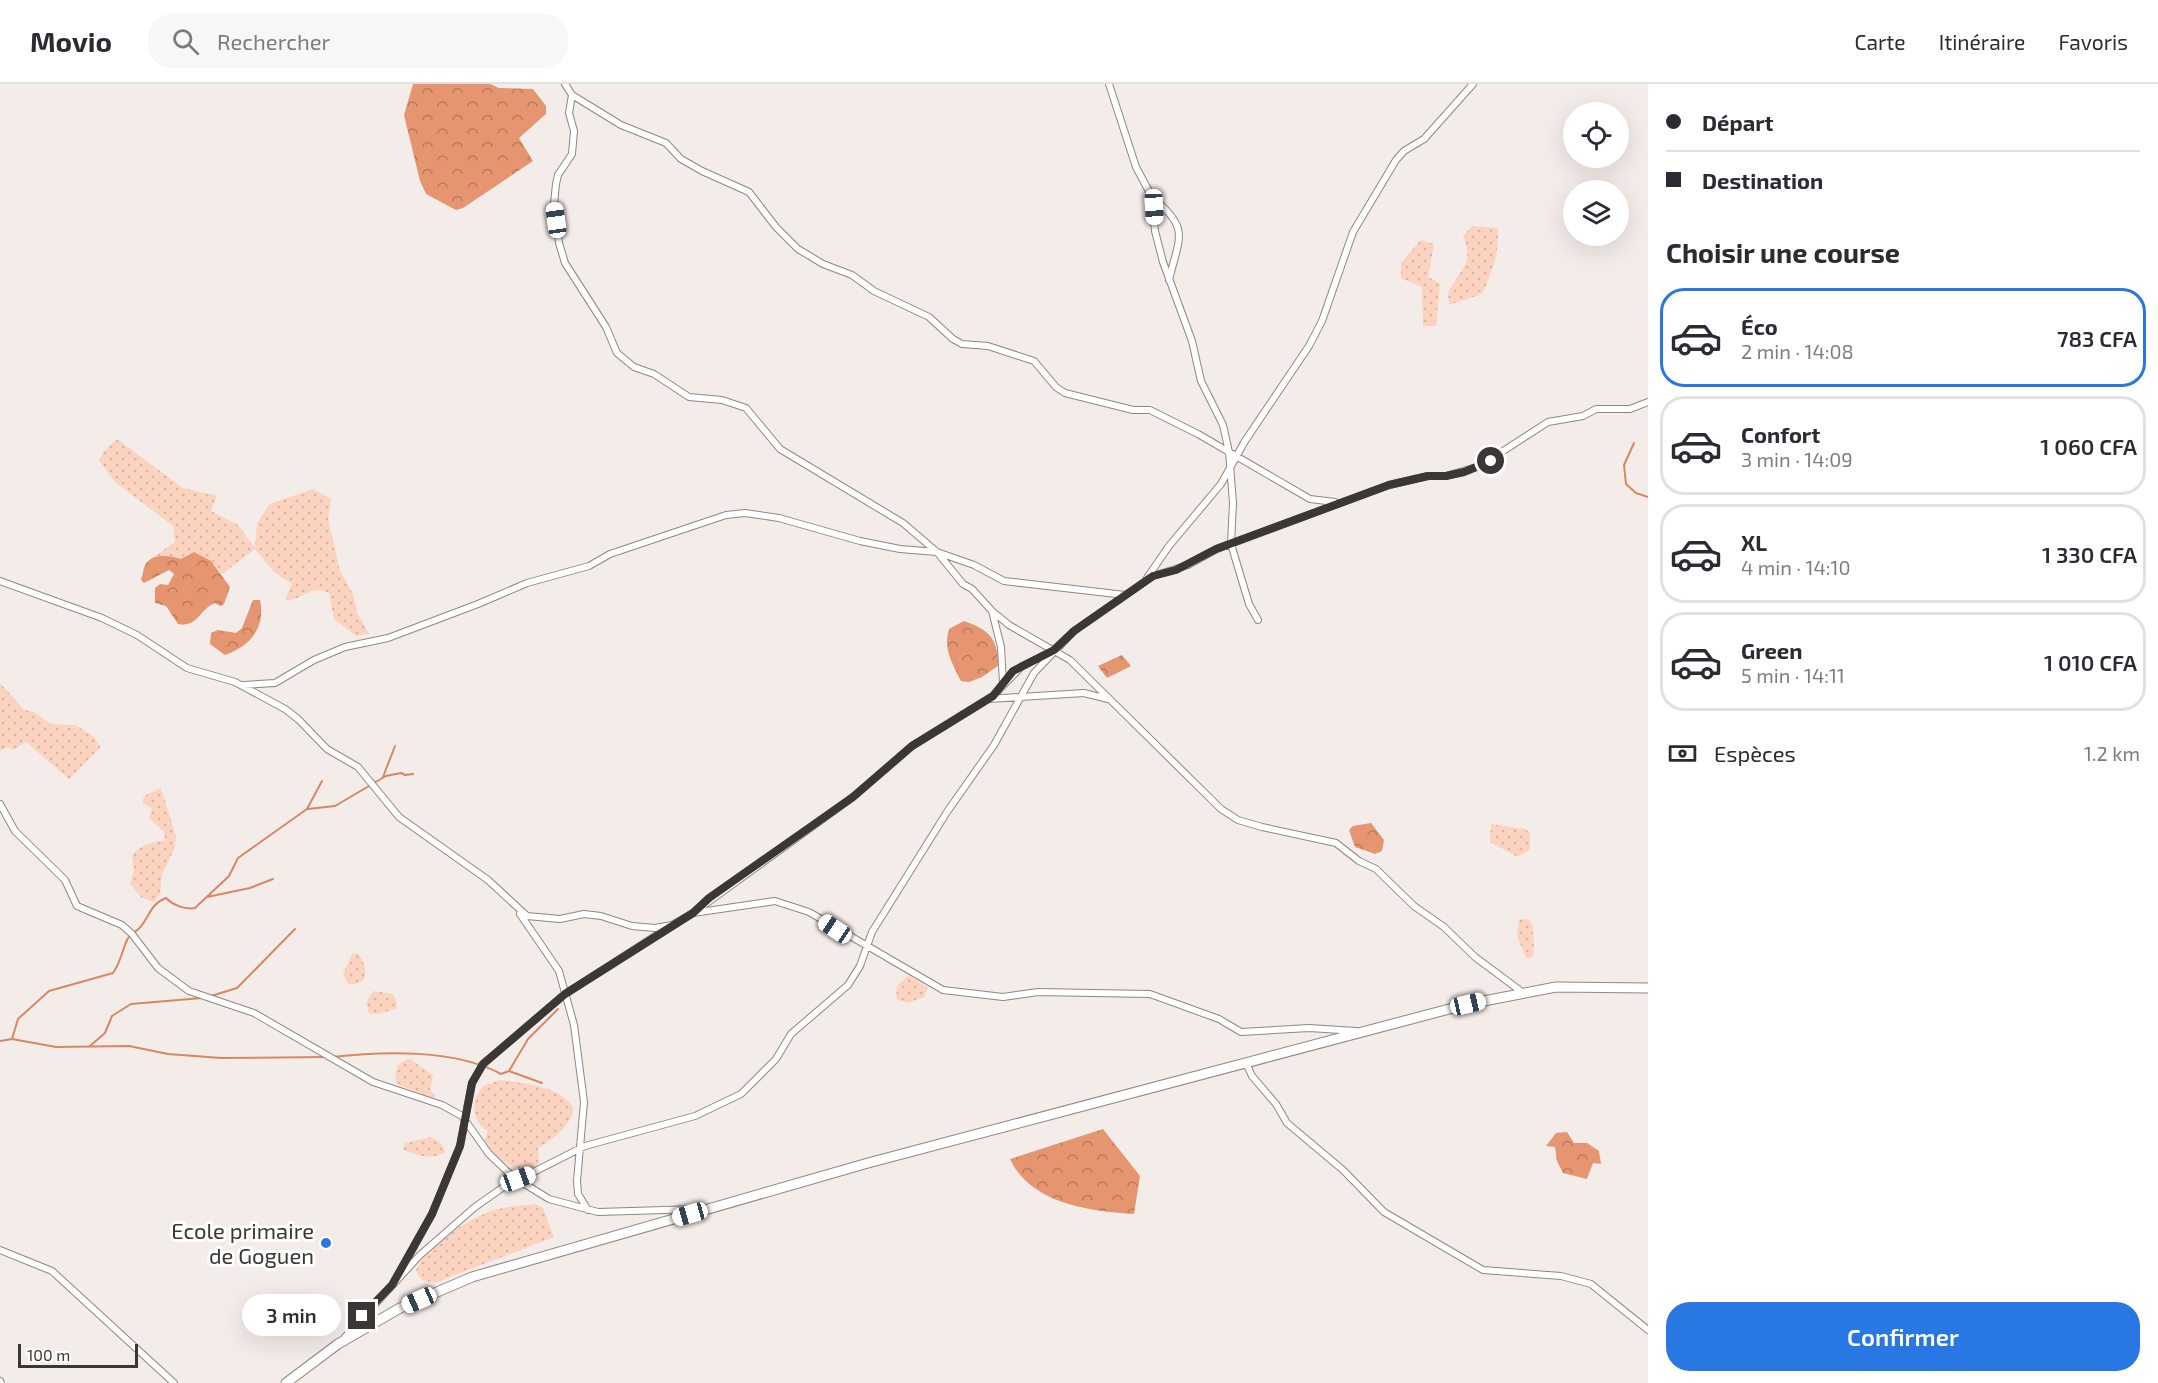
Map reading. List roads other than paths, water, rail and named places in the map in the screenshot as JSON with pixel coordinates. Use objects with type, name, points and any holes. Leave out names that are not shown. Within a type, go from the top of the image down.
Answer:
[{"type":"street","points":[[565,84],[572,95],[621,125],[666,143],[681,159],[749,192],[776,227],[798,249],[929,317],[953,339],[962,344],[988,346],[1017,353],[1034,361],[1056,387],[1065,393],[1133,410],[1150,410],[1310,499],[1339,502]]},
{"type":"street","points":[[1109,84],[1136,167],[1152,197],[1175,218],[1179,247],[1169,280]]},
{"type":"street","points":[[1145,582],[1169,546],[1230,469],[1309,346],[1332,295],[1348,243],[1367,206],[1396,160],[1404,151],[1424,138],[1473,84]]},
{"type":"street","points":[[572,95],[569,113],[574,131],[572,154],[558,175],[554,204],[559,243],[566,263],[606,327],[617,353],[634,367],[654,374],[689,397],[722,400],[746,408],[780,449],[903,523],[937,552],[963,584],[992,611],[1010,625],[1070,660],[1221,809],[1239,820],[1262,827],[1336,843],[1359,861],[1376,869],[1414,906],[1444,927],[1475,957],[1522,992]]},
{"type":"street","points":[[1152,197],[1155,231],[1169,280],[1192,341],[1202,381],[1223,424],[1229,452],[1233,503],[1231,544],[1249,604],[1258,620]]},
{"type":"street","points":[[338,1344],[420,1255],[475,1207],[518,1179],[539,1171],[580,1148],[616,1136],[695,1116],[741,1094],[776,1059],[791,1034],[848,985],[860,966],[872,932],[947,812],[994,746],[1034,674],[1074,631],[1145,582],[1231,544],[1389,485],[1428,476],[1446,476],[1480,466],[1548,422],[1583,416],[1596,410],[1630,409],[1648,402]]},
{"type":"street","points":[[240,685],[275,682],[314,660],[345,647],[387,638],[527,583],[589,566],[610,554],[726,515],[745,513],[779,518],[860,541],[900,549],[937,552],[974,565],[1004,581],[1125,595]]},
{"type":"street","points":[[0,581],[102,618],[137,634],[187,668],[240,685],[285,709],[327,749],[358,766],[399,817],[488,880],[527,916],[560,919],[584,914],[601,916],[632,926],[672,925]]},
{"type":"street","points":[[992,611],[1001,647],[1003,683]]},
{"type":"street","points":[[392,1285],[432,1214],[460,1146],[472,1083],[483,1064],[565,994],[693,913],[709,898],[853,797],[912,746],[987,699],[1022,666],[1054,650]]},
{"type":"street","points":[[987,699],[1084,693],[1111,700]]},
{"type":"street","points":[[0,804],[15,831],[65,880],[77,906],[122,925],[132,934],[158,968],[174,981],[189,991],[254,1013],[373,1082],[442,1105],[465,1120],[489,1154],[518,1179],[549,1199],[588,1210],[620,1213],[711,1208]]},
{"type":"street","points":[[693,913],[775,901],[809,912],[934,985],[956,992],[1003,997],[1038,992],[1150,994],[1171,999],[1219,1019],[1240,1032],[1309,1028],[1366,1032]]},
{"type":"street","points":[[517,909],[559,971],[574,1025],[584,1102],[578,1194],[588,1210]]},
{"type":"street","points":[[286,1383],[338,1344],[400,1308],[472,1277],[868,1163],[1522,992],[1556,987],[1648,988]]},
{"type":"street","points":[[1246,1063],[1252,1076],[1276,1104],[1287,1123],[1343,1170],[1384,1212],[1483,1270],[1561,1276],[1591,1284],[1648,1330]]},
{"type":"street","points":[[0,1250],[52,1271],[174,1383]]},
{"type":"waterway","points":[[1634,443],[1624,465],[1626,484],[1636,493],[1648,497]]},
{"type":"waterway","points":[[383,777],[395,746]]},
{"type":"waterway","points":[[308,809],[335,806],[386,776],[401,773],[413,774]]},
{"type":"waterway","points":[[12,1039],[18,1019],[49,991],[113,973],[128,938],[141,927],[157,903],[166,898],[179,906],[195,908],[229,876],[238,858],[307,809],[322,781]]},
{"type":"waterway","points":[[207,897],[250,888],[273,879]]},
{"type":"waterway","points":[[211,996],[237,988],[295,929]]},
{"type":"waterway","points":[[90,1046],[105,1033],[112,1016],[131,1004],[202,998]]},
{"type":"waterway","points":[[332,1057],[396,1053],[441,1056],[483,1066],[501,1074],[509,1071],[528,1039],[558,1009]]},
{"type":"waterway","points":[[0,1041],[12,1039],[56,1047],[129,1046],[168,1054],[221,1058],[326,1057]]},
{"type":"waterway","points":[[509,1071],[542,1083]]},
{"type":"place","name":"Ecole primaire de Goguen","points":[[326,1243]]}]
